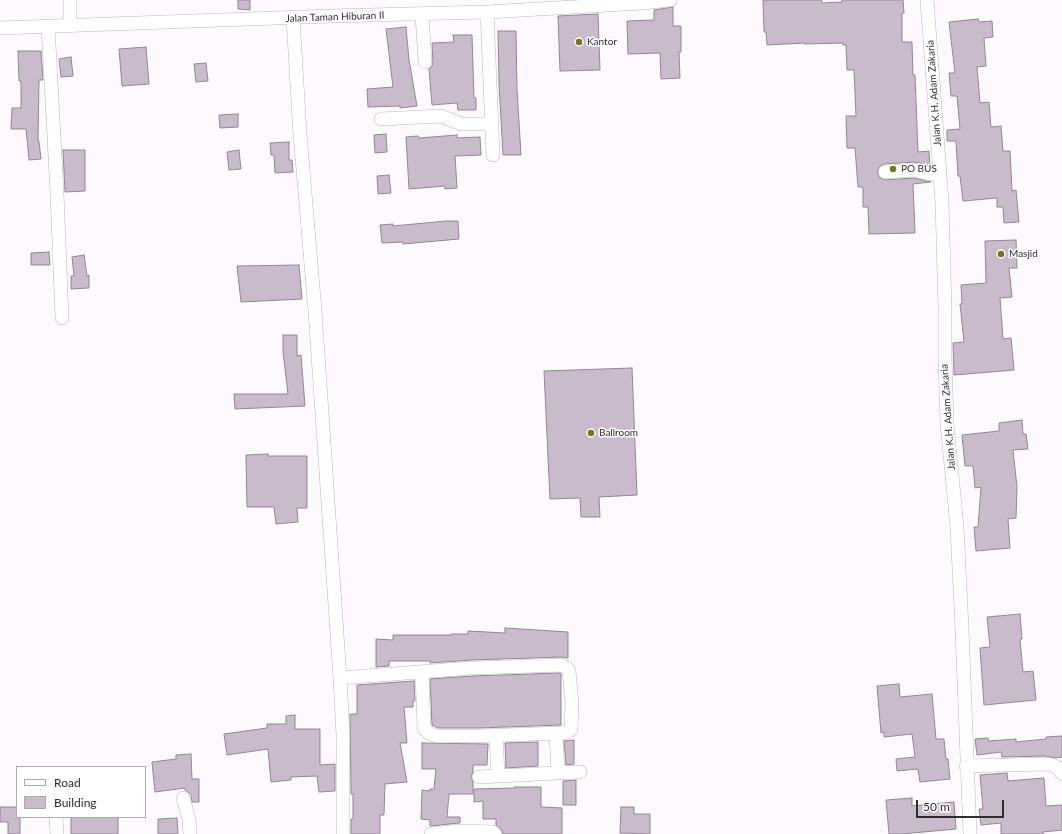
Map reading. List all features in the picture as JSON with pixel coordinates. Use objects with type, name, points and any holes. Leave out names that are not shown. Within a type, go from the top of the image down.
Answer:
[{"type":"street","points":[[70,0],[70,25]]},
{"type":"street","name":"Jalan Taman Hiburan II","points":[[0,28],[422,15],[634,4],[670,0]]},
{"type":"street","name":"Jalan K.H. Adam Zakaria","points":[[927,0],[944,243],[944,359],[947,424],[957,527],[970,834]]},
{"type":"street","points":[[488,12],[493,155]]},
{"type":"street","points":[[422,15],[425,62]]},
{"type":"street","points":[[293,18],[300,134],[315,311],[340,678],[343,735],[343,834]]},
{"type":"street","points":[[48,26],[62,318]]},
{"type":"street","points":[[381,119],[441,116],[461,124],[491,124]]},
{"type":"street","points":[[885,172],[915,170],[929,174],[940,174]]},
{"type":"street","points":[[340,678],[472,668],[565,666],[569,671],[572,704],[570,729],[568,732],[556,733],[437,736],[430,734],[426,732],[424,722],[422,672]]},
{"type":"street","points":[[556,733],[558,773]]},
{"type":"street","points":[[496,735],[498,776]]},
{"type":"street","points":[[966,766],[1045,764],[1059,768],[1062,774]]},
{"type":"street","points":[[479,777],[580,772]]},
{"type":"street","points":[[183,798],[188,813],[190,834]]},
{"type":"street","points":[[56,818],[57,834]]},
{"type":"street","points":[[431,834],[458,831],[493,832],[495,834]]},
{"type":"building","points":[[238,0],[250,0],[250,10],[238,9]]},
{"type":"building","points":[[763,0],[821,0],[822,3],[842,2],[842,0],[903,0],[904,13],[902,13],[902,42],[912,42],[918,152],[929,151],[930,166],[915,162],[884,164],[880,166],[877,172],[879,177],[885,180],[914,178],[931,182],[913,184],[915,233],[869,234],[868,207],[863,207],[863,187],[858,187],[855,148],[847,148],[846,116],[856,116],[854,70],[847,70],[846,45],[843,45],[843,43],[804,43],[767,45],[766,32],[764,32]]},
{"type":"building","points":[[673,7],[673,26],[681,26],[681,52],[679,52],[680,78],[661,79],[660,53],[628,54],[627,21],[654,20],[654,10]]},
{"type":"building","name":"Kantor","points":[[598,14],[600,70],[560,71],[558,16]]},
{"type":"building","points":[[978,19],[979,22],[992,21],[993,37],[984,38],[986,66],[977,67],[980,103],[989,102],[991,127],[1001,126],[1003,151],[1010,151],[1012,191],[1016,190],[1019,222],[1004,223],[1003,207],[997,207],[997,198],[963,201],[960,176],[958,176],[956,141],[947,141],[947,130],[960,129],[957,96],[951,96],[949,73],[955,73],[949,22]]},
{"type":"building","points":[[406,27],[409,60],[417,106],[400,108],[400,106],[368,107],[367,89],[393,87],[386,29]]},
{"type":"building","points":[[498,31],[516,31],[517,89],[521,155],[503,155]]},
{"type":"building","points":[[453,35],[472,35],[474,98],[476,98],[476,110],[458,110],[457,103],[432,105],[429,69],[433,62],[432,43],[454,42]]},
{"type":"building","points":[[146,47],[149,84],[122,86],[119,49]]},
{"type":"building","points":[[18,51],[41,51],[43,80],[39,80],[38,141],[41,159],[29,160],[26,129],[11,129],[12,108],[21,108],[21,81],[19,81]]},
{"type":"building","points":[[71,57],[73,76],[61,77],[59,59]]},
{"type":"building","points":[[206,63],[208,81],[196,82],[194,64]]},
{"type":"building","points":[[238,114],[238,127],[220,128],[219,115]]},
{"type":"building","points":[[386,134],[387,152],[375,153],[374,135]]},
{"type":"building","points":[[457,135],[457,138],[480,137],[481,155],[455,156],[457,188],[445,189],[445,186],[409,189],[406,137],[418,136],[419,138]]},
{"type":"building","points":[[289,142],[289,160],[292,160],[293,172],[275,173],[274,155],[271,155],[270,143]]},
{"type":"building","points":[[63,150],[85,150],[85,191],[65,192]]},
{"type":"building","points":[[239,150],[241,169],[229,170],[227,152]]},
{"type":"building","points":[[389,175],[391,193],[378,194],[377,176]]},
{"type":"building","points":[[458,221],[459,239],[403,244],[403,242],[382,243],[380,225],[393,224],[393,226]]},
{"type":"building","points":[[1016,240],[1017,268],[1009,268],[1012,297],[1000,298],[1003,339],[1011,338],[1014,370],[954,375],[953,343],[964,342],[960,304],[962,304],[961,285],[986,283],[985,241]]},
{"type":"building","points":[[49,252],[50,265],[31,265],[31,253]]},
{"type":"building","points":[[84,255],[87,276],[89,275],[89,288],[71,289],[71,276],[74,276],[72,257]]},
{"type":"building","points":[[299,265],[302,299],[241,302],[237,266]]},
{"type":"building","points":[[283,335],[297,335],[297,356],[301,355],[305,406],[235,409],[234,394],[288,394],[283,352]]},
{"type":"building","name":"Ballroom","points":[[632,368],[637,495],[599,497],[600,517],[581,517],[580,498],[550,499],[544,371]]},
{"type":"building","points":[[1022,420],[1023,434],[1026,434],[1028,449],[1013,450],[1017,487],[1016,518],[1008,519],[1010,548],[976,551],[974,527],[978,527],[981,487],[975,488],[973,466],[965,466],[962,435],[999,431],[999,423]]},
{"type":"building","points":[[268,454],[268,456],[307,456],[307,508],[297,508],[298,522],[276,524],[274,507],[247,507],[246,455]]},
{"type":"building","points":[[1020,614],[1022,639],[1020,639],[1023,672],[1033,671],[1036,700],[984,705],[980,648],[990,647],[987,617]]},
{"type":"building","points":[[505,628],[568,632],[568,658],[472,660],[430,663],[430,661],[389,661],[389,666],[376,667],[376,639],[393,640],[393,635],[468,634],[468,631],[505,633]]},
{"type":"building","points":[[560,673],[561,725],[438,728],[432,725],[430,679]]},
{"type":"building","points":[[414,681],[415,701],[413,701],[413,707],[404,707],[407,743],[400,743],[407,782],[385,784],[384,815],[380,815],[380,834],[351,834],[351,819],[353,819],[353,794],[351,794],[350,714],[357,714],[357,685]]},
{"type":"building","points":[[899,684],[900,697],[932,694],[936,739],[944,739],[950,779],[920,782],[918,769],[897,771],[896,759],[915,757],[912,734],[884,737],[884,732],[881,733],[877,686]]},
{"type":"building","points":[[295,715],[295,729],[320,729],[320,765],[335,764],[335,791],[319,792],[317,776],[291,777],[291,780],[271,782],[268,749],[227,755],[224,734],[267,728],[267,724],[286,724],[286,716]]},
{"type":"building","points":[[1062,736],[1062,757],[1002,757],[1001,752],[977,755],[975,739],[988,738],[989,741],[1016,739],[1016,742]]},
{"type":"building","points":[[574,740],[574,764],[566,765],[564,741]]},
{"type":"building","points":[[538,742],[538,766],[506,768],[505,743]]},
{"type":"building","points":[[422,743],[488,744],[487,765],[473,765],[471,777],[473,782],[473,794],[449,794],[447,817],[460,817],[460,823],[430,826],[430,820],[421,819],[422,790],[430,791],[430,789],[434,789],[436,769],[422,769]]},
{"type":"building","points":[[191,754],[192,779],[199,779],[199,802],[192,802],[191,795],[185,790],[185,788],[155,792],[152,762],[176,759],[176,755]]},
{"type":"building","points":[[1007,773],[1008,781],[1044,778],[1046,806],[1062,805],[1062,830],[1043,832],[1043,834],[1001,834],[1001,823],[981,825],[979,809],[983,809],[980,775]]},
{"type":"building","points":[[576,780],[576,805],[563,805],[563,781]]},
{"type":"building","points":[[541,787],[541,807],[562,808],[562,834],[503,834],[501,829],[496,825],[496,819],[483,819],[483,801],[474,802],[474,789]]},
{"type":"building","points":[[912,798],[912,806],[954,802],[956,829],[889,834],[886,800]]},
{"type":"building","points":[[0,807],[16,807],[16,818],[20,818],[20,834],[8,834],[8,822],[0,822]]},
{"type":"building","points":[[621,807],[634,807],[634,814],[650,814],[650,834],[620,833]]},
{"type":"building","points":[[71,818],[118,818],[118,834],[71,834]]},
{"type":"building","points":[[177,818],[178,834],[158,834],[158,819]]},
{"type":"place","name":"Kantor","points":[[579,42]]},
{"type":"place","name":"PO BUS","points":[[893,169]]},
{"type":"place","name":"Masjid","points":[[1001,254]]},
{"type":"place","name":"Ballroom","points":[[591,433]]}]
